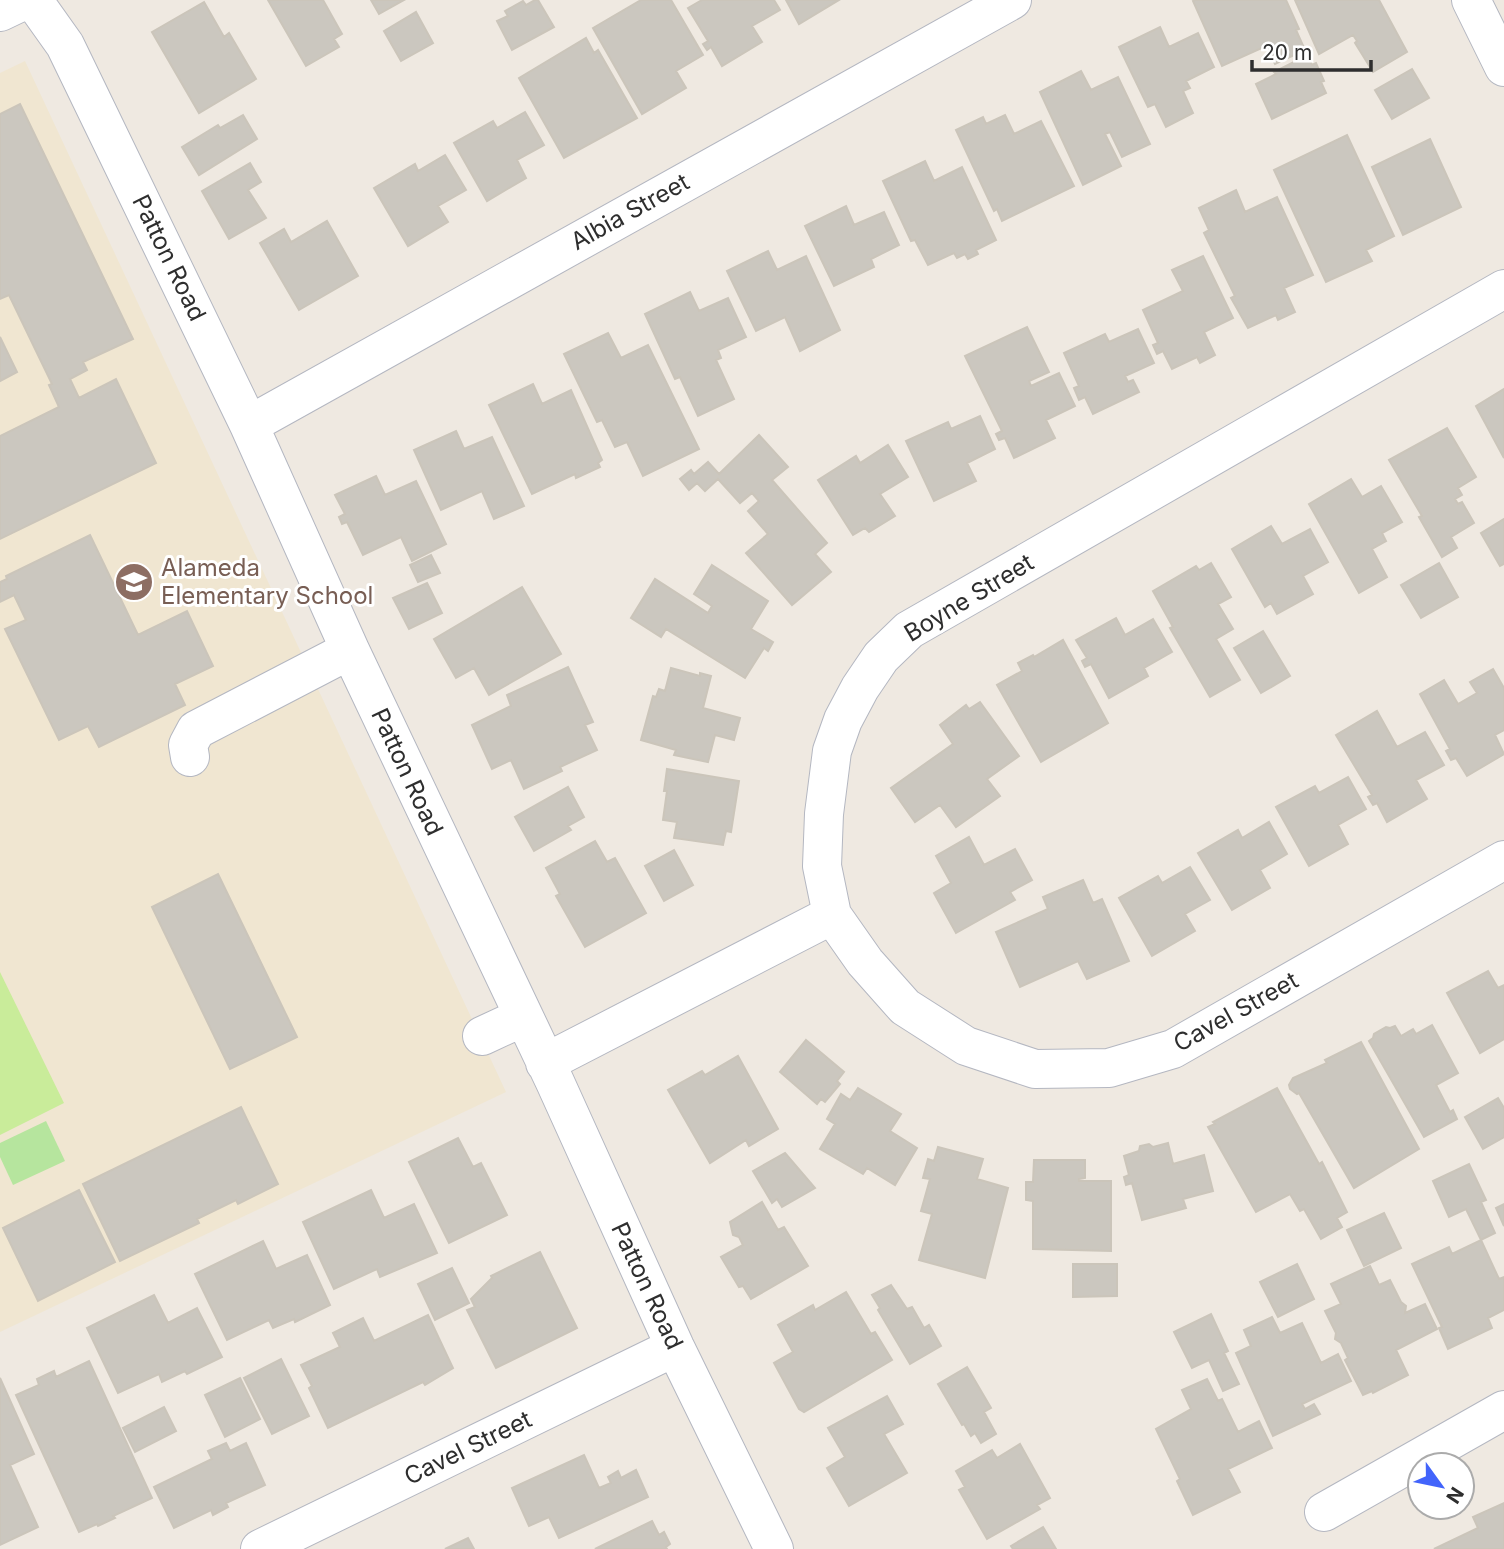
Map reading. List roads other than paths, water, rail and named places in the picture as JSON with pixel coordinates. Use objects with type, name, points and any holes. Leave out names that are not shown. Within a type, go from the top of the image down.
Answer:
[{"type":"street","points":[[0,12],[25,0]]},
{"type":"street","name":"Patton Road","points":[[33,0],[65,45],[249,425],[350,650],[545,1063],[675,1347],[774,1549]]},
{"type":"street","name":"Albia Street","points":[[249,425],[1012,0]]},
{"type":"street","points":[[1472,0],[1504,66]]},
{"type":"street","name":"Boyne Street","points":[[832,915],[822,866],[824,814],[832,751],[843,720],[860,688],[881,657],[909,630],[1504,289]]},
{"type":"street","points":[[190,757],[188,745],[196,730],[350,650]]},
{"type":"street","name":"Cavel Street","points":[[832,915],[865,962],[905,1007],[966,1045],[1035,1069],[1109,1068],[1173,1049],[1504,860]]},
{"type":"street","points":[[545,1063],[832,915]]},
{"type":"street","points":[[482,1036],[523,1017]]},
{"type":"street","name":"Cavel Street","points":[[260,1549],[675,1347]]},
{"type":"street","points":[[1324,1512],[1504,1410]]},
{"type":"place","name":"Alameda Elementary School","points":[[134,582]]}]
